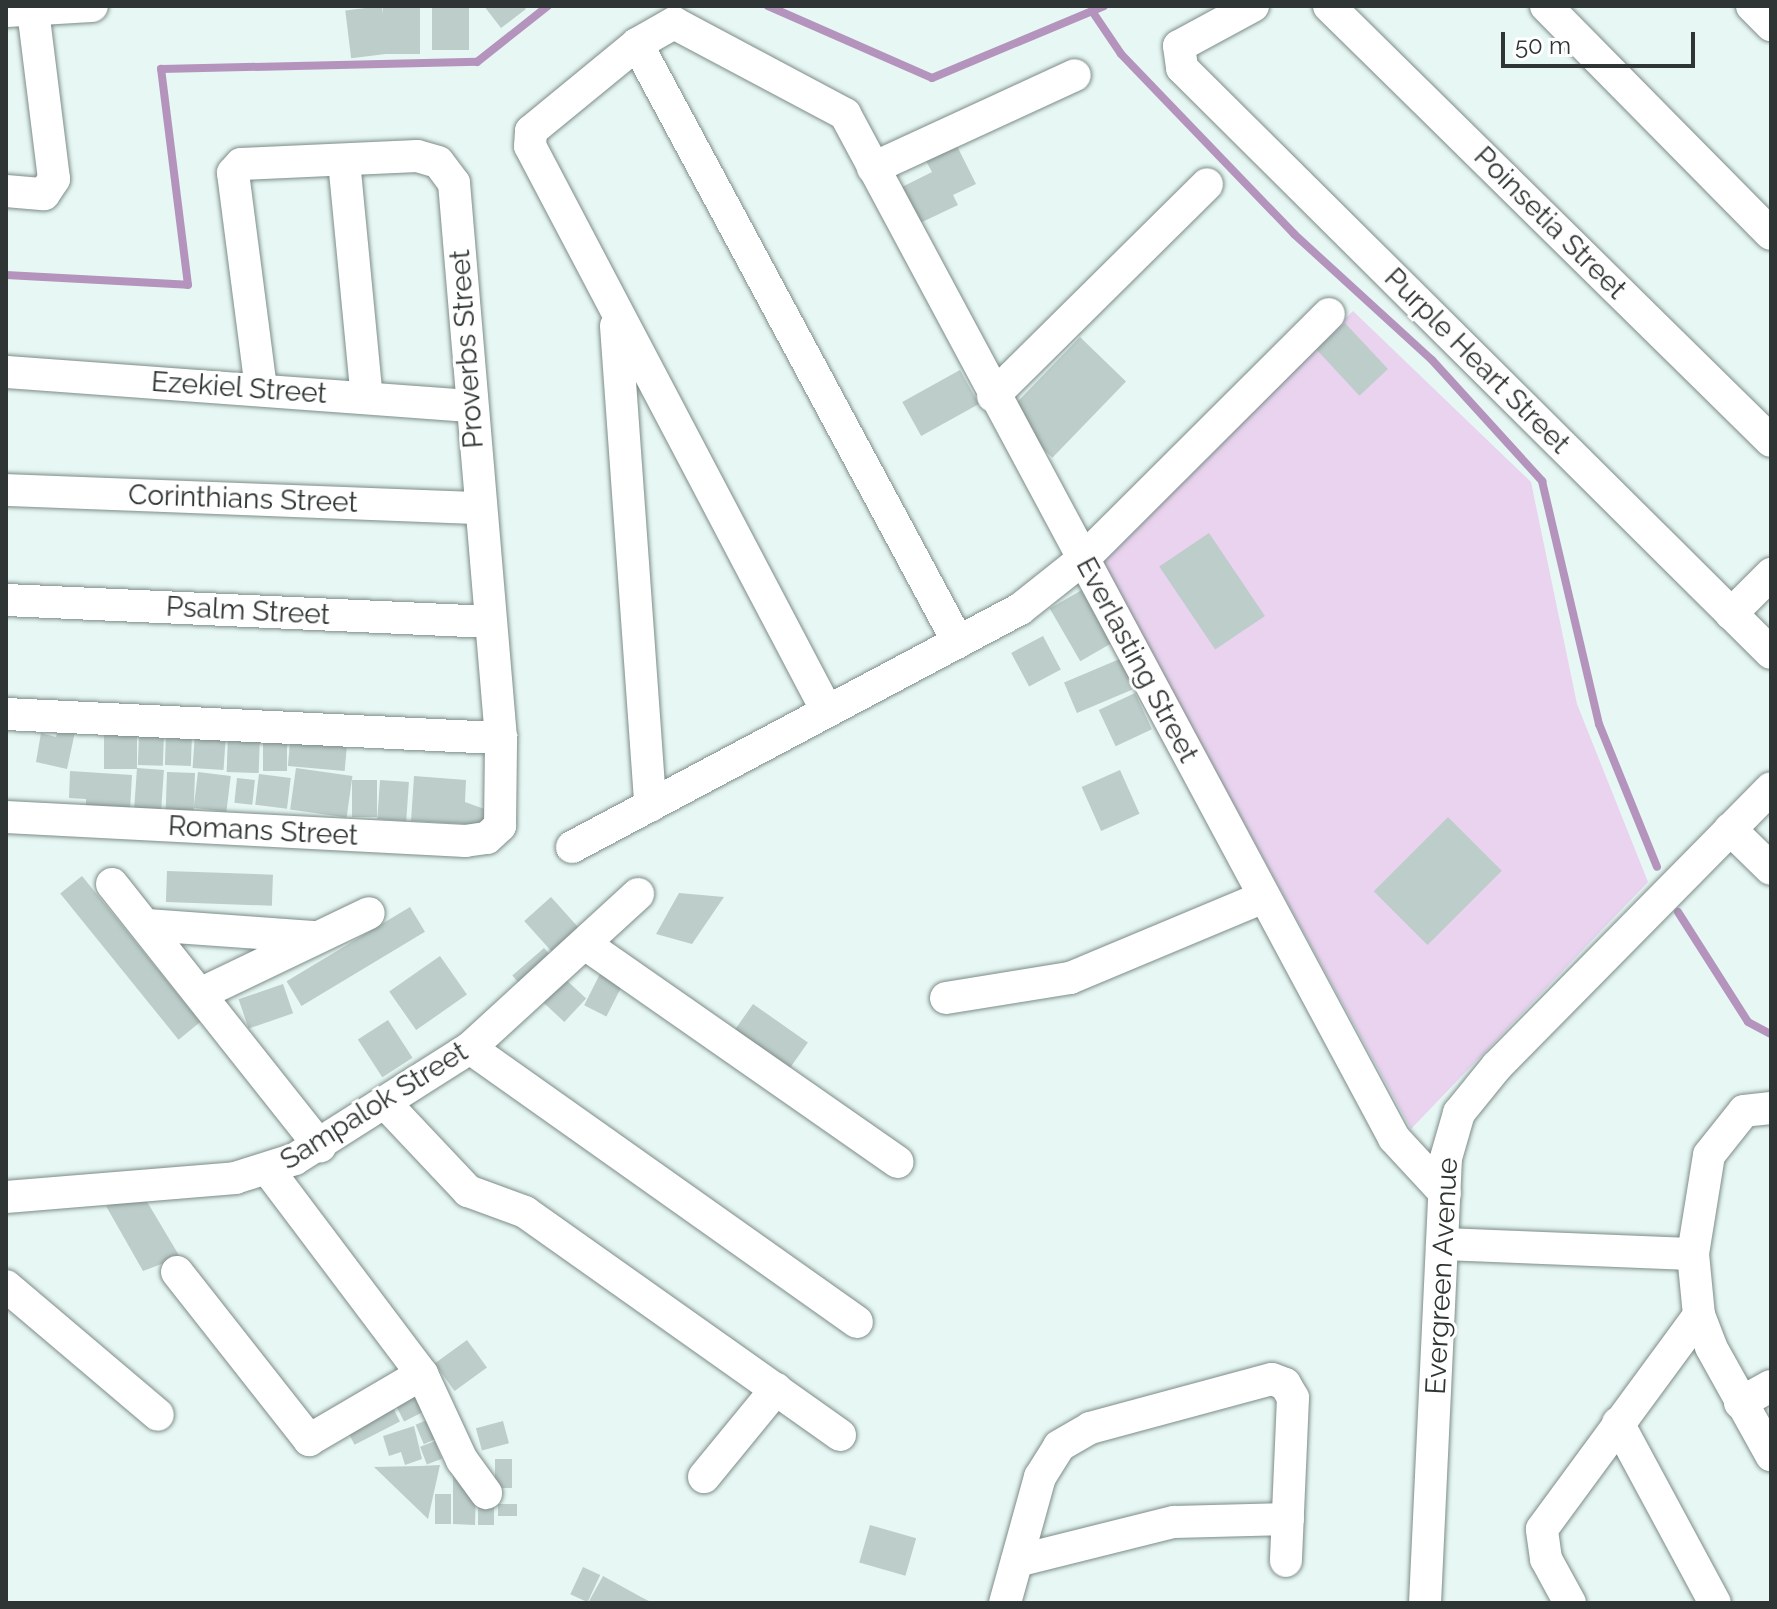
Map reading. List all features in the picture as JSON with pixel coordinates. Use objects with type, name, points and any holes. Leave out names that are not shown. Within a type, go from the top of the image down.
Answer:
[{"type":"street","points":[[6,191],[44,194],[54,179],[20,11],[92,6]]},
{"type":"street","name":"Purple Heart Street","points":[[1253,6],[1179,46],[1182,68],[1771,653]]},
{"type":"street","name":"Poinsetia Street","points":[[1329,6],[1771,441]]},
{"type":"street","points":[[1546,6],[1771,234]]},
{"type":"street","points":[[1752,6],[1771,25]]},
{"type":"street","name":"Everlasting Street","points":[[637,44],[662,26],[684,27],[845,114],[993,396],[1394,1138],[1445,1193]]},
{"type":"street","points":[[827,711],[615,312],[528,138],[637,44],[958,642]]},
{"type":"street","points":[[873,168],[1075,75]]},
{"type":"street","name":"Proverbs Street","points":[[261,388],[230,185],[241,164],[417,156],[448,170],[454,183],[479,508],[501,738],[504,810]]},
{"type":"street","points":[[344,161],[367,398]]},
{"type":"street","points":[[993,396],[1207,184]]},
{"type":"street","points":[[615,312],[650,806]]},
{"type":"street","points":[[572,847],[1020,609],[1083,559],[1329,314]]},
{"type":"street","name":"Ezekiel Street","points":[[6,372],[261,388],[471,406]]},
{"type":"street","name":"Corinthians Street","points":[[6,490],[479,508]]},
{"type":"street","points":[[1731,614],[1771,574]]},
{"type":"street","name":"Psalm Street","points":[[6,600],[491,622]]},
{"type":"street","points":[[6,714],[501,738]]},
{"type":"street","name":"Evergreen Avenue","points":[[1425,1603],[1442,1244],[1452,1132],[1474,1092],[1771,788]]},
{"type":"street","name":"Romans Street","points":[[6,817],[465,841],[487,838],[504,810]]},
{"type":"street","points":[[1730,829],[1771,869]]},
{"type":"street","points":[[112,884],[320,1146]]},
{"type":"street","name":"Sampalok Street","points":[[6,1197],[180,1185],[269,1171],[320,1146],[470,1048],[638,894]]},
{"type":"street","points":[[946,998],[1070,978],[1264,897]]},
{"type":"street","points":[[200,994],[313,937],[369,913]]},
{"type":"street","points":[[147,925],[313,937]]},
{"type":"street","points":[[585,944],[897,1162]]},
{"type":"street","points":[[470,1048],[857,1322]]},
{"type":"street","points":[[386,1104],[468,1191],[525,1212],[840,1435]]},
{"type":"street","points":[[1771,1108],[1744,1111],[1709,1155],[1693,1254],[1699,1315],[1740,1403],[1771,1455]]},
{"type":"street","points":[[269,1171],[422,1374],[462,1460],[486,1493]]},
{"type":"street","points":[[1442,1244],[1693,1254]]},
{"type":"street","points":[[177,1272],[309,1440],[422,1374]]},
{"type":"street","points":[[6,1286],[158,1415]]},
{"type":"street","points":[[1570,1603],[1541,1544],[1542,1529],[1699,1315]]},
{"type":"street","points":[[1016,1587],[1040,1477],[1059,1446],[1090,1428],[1272,1379],[1285,1384],[1293,1398],[1286,1561]]},
{"type":"street","points":[[1740,1403],[1771,1386]]},
{"type":"street","points":[[704,1477],[776,1389]]},
{"type":"street","points":[[1618,1423],[1715,1603]]},
{"type":"street","points":[[1016,1587],[1174,1522],[1288,1519]]},
{"type":"shaded area","points":[[1353,311],[1531,482],[1577,704],[1648,882],[1411,1129],[1101,560]]},
{"type":"building","points":[[382,6],[388,54],[351,58],[345,11]]},
{"type":"building","points":[[382,6],[388,54],[351,58],[345,11]]},
{"type":"building","points":[[432,6],[469,6],[469,50],[432,50]]},
{"type":"building","points":[[484,6],[523,6],[526,9],[501,28]]},
{"type":"building","points":[[956,144],[976,184],[953,195],[958,205],[918,224],[900,188],[932,172],[925,159]]},
{"type":"building","points":[[1345,323],[1388,369],[1359,396],[1316,350]]},
{"type":"building","points":[[1080,337],[1126,381],[1052,458],[1006,413]]},
{"type":"building","points":[[960,370],[979,404],[921,436],[902,402]]},
{"type":"building","points":[[1209,533],[1265,616],[1215,649],[1159,567]]},
{"type":"building","points":[[1087,587],[1118,640],[1080,661],[1050,608]]},
{"type":"building","points":[[1043,636],[1061,670],[1029,686],[1011,653]]},
{"type":"building","points":[[1122,658],[1135,688],[1077,713],[1064,683]]},
{"type":"building","points":[[1135,693],[1152,729],[1116,746],[1099,710]]},
{"type":"building","points":[[58,729],[75,732],[67,769],[36,762],[41,733],[56,737]]},
{"type":"building","points":[[104,732],[137,732],[137,769],[104,769]]},
{"type":"building","points":[[139,733],[164,734],[163,766],[138,765]]},
{"type":"building","points":[[166,733],[192,734],[191,766],[165,765]]},
{"type":"building","points":[[195,733],[226,735],[223,770],[193,768]]},
{"type":"building","points":[[228,734],[260,735],[259,773],[227,772]]},
{"type":"building","points":[[263,735],[287,735],[287,771],[263,771]]},
{"type":"building","points":[[290,742],[347,747],[345,771],[288,766]]},
{"type":"building","points":[[137,768],[164,770],[161,813],[134,811]]},
{"type":"building","points":[[296,768],[352,776],[347,818],[290,810]]},
{"type":"building","points":[[1120,770],[1140,814],[1101,831],[1082,787]]},
{"type":"building","points":[[70,771],[132,775],[130,810],[86,808],[86,799],[69,798]]},
{"type":"building","points":[[167,772],[195,773],[194,814],[166,813]]},
{"type":"building","points":[[198,772],[231,776],[226,812],[194,808]]},
{"type":"building","points":[[259,774],[291,778],[287,809],[255,805]]},
{"type":"building","points":[[414,776],[466,780],[465,802],[490,811],[484,825],[411,821]]},
{"type":"building","points":[[237,778],[255,780],[252,805],[234,803]]},
{"type":"building","points":[[352,780],[377,780],[377,817],[352,817]]},
{"type":"building","points":[[380,780],[409,782],[406,821],[377,819]]},
{"type":"building","points":[[1448,817],[1502,871],[1427,945],[1374,891]]},
{"type":"building","points":[[167,871],[273,875],[272,906],[166,902]]},
{"type":"building","points":[[82,876],[200,1022],[179,1040],[60,894]]},
{"type":"building","points":[[679,893],[724,897],[692,944],[656,934]]},
{"type":"building","points":[[551,897],[583,933],[556,957],[524,921]]},
{"type":"building","points":[[410,907],[425,932],[302,1006],[287,981]]},
{"type":"building","points":[[544,948],[558,964],[526,991],[512,976]]},
{"type":"building","points":[[440,956],[467,995],[416,1030],[389,992]]},
{"type":"building","points":[[600,974],[622,985],[606,1017],[584,1005]]},
{"type":"building","points":[[562,976],[586,999],[564,1022],[540,999]]},
{"type":"building","points":[[283,984],[293,1013],[249,1029],[239,999]]},
{"type":"building","points":[[753,1004],[808,1042],[784,1076],[729,1038]]},
{"type":"building","points":[[388,1020],[413,1058],[382,1077],[358,1040]]},
{"type":"building","points":[[143,1195],[180,1257],[143,1271],[106,1206]]},
{"type":"building","points":[[467,1340],[487,1368],[455,1391],[435,1364]]},
{"type":"building","points":[[415,1388],[426,1410],[404,1422],[393,1399]]},
{"type":"building","points":[[390,1402],[400,1422],[355,1445],[345,1425]]},
{"type":"building","points":[[434,1417],[442,1436],[424,1444],[416,1425]]},
{"type":"building","points":[[503,1421],[509,1443],[482,1450],[476,1428]]},
{"type":"building","points":[[414,1426],[422,1459],[405,1465],[401,1452],[389,1456],[383,1436]]},
{"type":"building","points":[[435,1441],[442,1459],[427,1464],[420,1447]]},
{"type":"building","points":[[495,1459],[512,1459],[512,1488],[495,1488]]},
{"type":"building","points":[[440,1465],[428,1519],[374,1467],[420,1466]]},
{"type":"building","points":[[453,1476],[467,1476],[476,1488],[475,1525],[453,1524]]},
{"type":"building","points":[[435,1494],[451,1494],[451,1524],[435,1524]]},
{"type":"building","points":[[478,1497],[494,1497],[494,1525],[478,1525]]},
{"type":"building","points":[[498,1504],[517,1504],[517,1516],[498,1516]]},
{"type":"building","points":[[870,1525],[916,1538],[905,1576],[859,1562]]},
{"type":"building","points":[[583,1567],[600,1575],[588,1602],[570,1594]]},
{"type":"building","points":[[603,1576],[641,1597],[653,1603],[588,1603]]},
{"type":"waterway","points":[[6,275],[188,285],[161,69],[477,62],[548,6]]},
{"type":"waterway","points":[[768,6],[932,78],[1104,6]]},
{"type":"waterway","points":[[1092,11],[1121,54],[1294,234],[1432,360],[1542,481],[1599,724],[1657,867]]},
{"type":"waterway","points":[[1678,912],[1748,1022],[1771,1034]]}]
